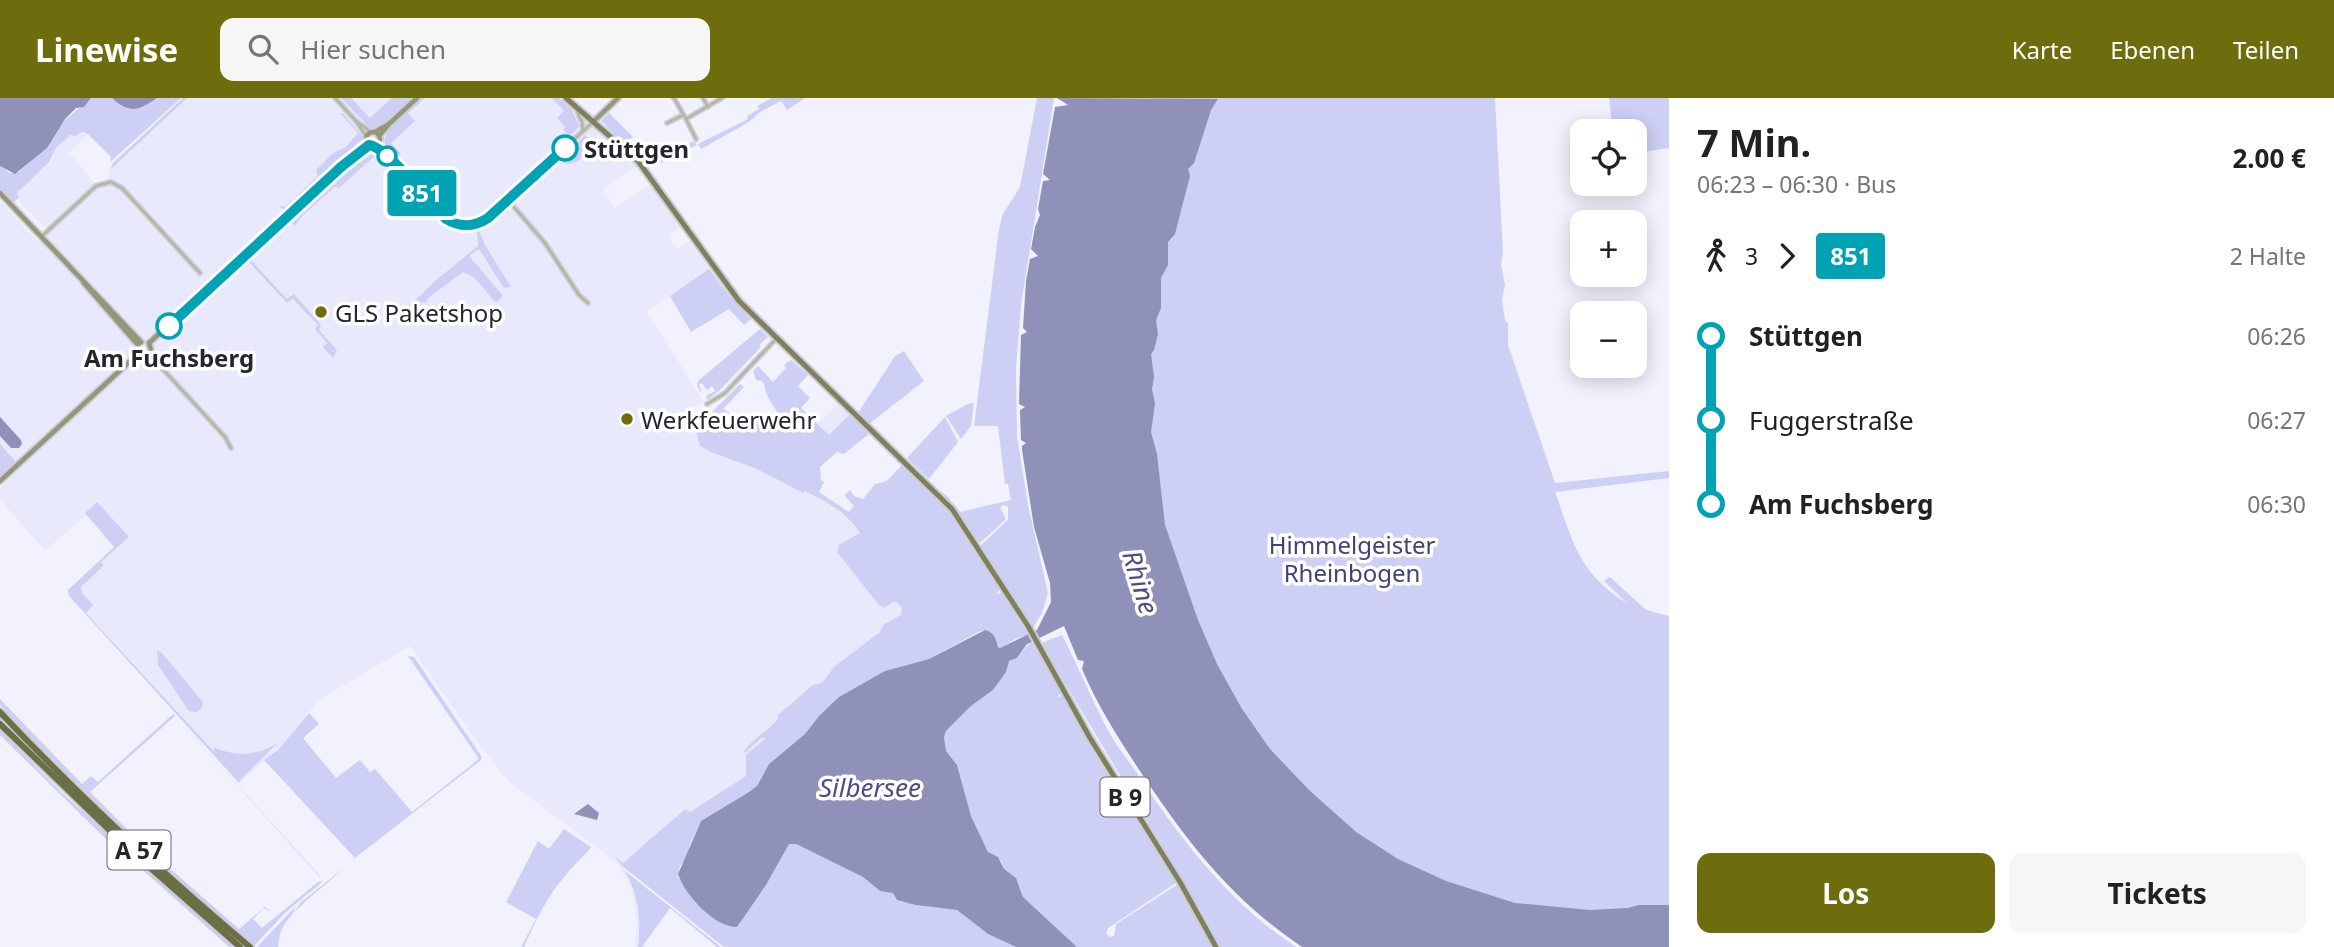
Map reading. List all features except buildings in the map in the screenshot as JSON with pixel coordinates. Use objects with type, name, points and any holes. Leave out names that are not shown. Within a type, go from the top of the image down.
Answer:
[{"type":"highway","name":"A 57","points":[[0,712],[128,840],[250,947]]},
{"type":"highway","name":"A 57","points":[[0,724],[130,850],[240,947]]},
{"type":"main road","points":[[0,193],[140,344],[149,344],[417,98]]},
{"type":"main road","name":"B 9","points":[[566,98],[638,161],[734,296],[956,513],[1028,626],[1094,746],[1176,876],[1216,947]]},
{"type":"main road","points":[[593,122],[618,98]]},
{"type":"main road","points":[[0,481],[139,354],[140,344]]},
{"type":"main road","points":[[139,354],[149,354],[149,344]]},
{"type":"street","points":[[335,98],[443,216],[459,225],[470,226],[483,221],[593,122]]},
{"type":"street","points":[[674,98],[696,139]]},
{"type":"street","points":[[703,98],[708,107]]},
{"type":"street","points":[[686,119],[722,98]]},
{"type":"street","points":[[574,105],[581,118],[583,131]]},
{"type":"street","points":[[667,123],[683,115]]},
{"type":"street","points":[[41,237],[96,186],[111,182],[122,188],[200,273]]},
{"type":"street","points":[[508,200],[545,243],[579,295],[588,303]]},
{"type":"street","points":[[707,404],[725,393],[776,338]]},
{"type":"street","points":[[149,354],[225,437],[230,448]]},
{"type":"shaded area","points":[[187,98],[559,98],[637,166],[603,189],[615,208],[650,185],[680,227],[668,236],[677,249],[690,241],[709,269],[647,312],[704,402],[654,425],[652,429],[657,431],[683,419],[695,429],[696,437],[711,452],[757,469],[803,493],[805,491],[846,514],[876,556],[938,625],[747,776],[690,812],[685,809],[623,863],[618,860],[637,896],[640,920],[638,947],[635,947],[637,922],[634,898],[617,863],[508,781],[410,646],[319,700],[278,750],[239,781],[70,595],[70,590],[116,548],[86,515],[45,551],[0,500],[0,489],[20,468],[0,444],[0,201],[38,242],[49,232],[17,199],[17,193],[49,162],[55,149],[65,138],[79,133],[88,134],[69,153],[98,187],[107,183],[110,170]]},
{"type":"shaded area","points":[[838,404],[849,415],[829,435],[818,424]]},
{"type":"green space","points":[[91,98],[112,98],[131,109],[158,98],[181,98],[110,162],[111,157],[88,134],[82,132],[75,136],[70,135],[55,149],[49,162],[17,193],[19,197],[14,202],[0,189],[0,166],[10,173],[19,172],[53,139],[66,119]]},
{"type":"green space","points":[[183,98],[187,98],[110,170],[113,163]]},
{"type":"green space","points":[[341,98],[351,98],[370,118],[392,98],[412,98],[380,127],[370,128]]},
{"type":"green space","points":[[421,98],[425,98],[408,113],[415,121],[391,143],[401,154],[397,158],[384,142],[387,132],[384,132]]},
{"type":"green space","points":[[552,98],[559,98],[572,110],[579,126],[572,134],[569,135],[563,130],[565,127],[557,118],[564,111]]},
{"type":"green space","points":[[772,98],[805,98],[787,110],[781,101],[701,149],[698,144],[748,119],[747,116],[759,109],[757,106]]},
{"type":"green space","points":[[1037,98],[1054,98],[1021,305],[1016,368],[1017,436],[1028,505],[1048,593],[1042,613],[1033,628],[980,546],[1008,520],[1008,507],[1000,507],[1006,519],[978,542],[953,506],[937,489],[947,496],[960,512],[1011,500],[1008,484],[1005,484],[998,426],[974,426],[999,229],[1003,214],[1020,187]]},
{"type":"green space","name":"Himmelgeister Rheinbogen","points":[[1150,98],[1495,98],[1503,252],[1501,265],[1505,285],[1502,300],[1505,320],[1508,323],[1508,345],[1555,483],[1669,471],[1669,478],[1555,492],[1573,541],[1598,580],[1627,603],[1604,581],[1610,577],[1646,610],[1669,616],[1669,947],[1412,919],[1147,616]]},
{"type":"green space","points":[[1609,98],[1669,98],[1669,148],[1647,151],[1647,119],[1612,119]]},
{"type":"green space","points":[[340,113],[343,113],[362,136],[361,145],[287,213],[278,205],[285,207],[318,176],[316,170],[333,153],[346,147],[358,133]]},
{"type":"green space","points":[[609,113],[633,137],[624,144],[601,121]]},
{"type":"green space","points":[[585,135],[595,146],[577,162],[565,164],[561,159]]},
{"type":"green space","points":[[694,141],[697,145],[648,169],[645,165]]},
{"type":"green space","points":[[365,150],[336,177],[366,151],[378,153],[339,188],[336,186],[303,215],[295,226],[291,222],[251,256]]},
{"type":"green space","points":[[284,223],[225,278],[249,258],[287,299],[294,294],[321,325],[319,330],[337,350],[333,358],[323,347],[327,343],[315,329],[318,325],[293,299],[287,303],[248,261],[162,340],[169,333],[164,335],[182,320],[181,317],[187,313],[183,319],[192,309],[189,310]]},
{"type":"green space","points":[[477,230],[511,287],[504,288],[479,249],[470,255],[471,258],[503,296],[497,302],[494,301],[474,277],[463,272],[428,298],[426,303],[422,302],[420,308],[411,304],[478,246]]},
{"type":"green space","points":[[709,269],[751,319],[744,325],[729,309],[691,332],[670,296]]},
{"type":"green space","points":[[760,329],[768,337],[760,344],[760,348],[707,400],[706,396],[715,391],[712,386],[707,390],[702,383],[699,385],[703,395],[697,386],[698,381]]},
{"type":"green space","points":[[904,351],[924,381],[869,424],[858,413],[895,356]]},
{"type":"green space","points":[[791,360],[808,375],[798,386],[810,398],[801,408],[829,435],[850,414],[869,434],[844,454],[837,452],[820,467],[821,480],[824,482],[819,492],[849,512],[854,506],[845,494],[850,490],[854,496],[863,499],[875,484],[887,481],[902,465],[953,516],[1000,589],[996,595],[1002,592],[1028,635],[1000,648],[985,630],[978,632],[929,659],[885,671],[819,716],[805,734],[769,764],[757,786],[701,821],[689,846],[688,855],[680,866],[678,877],[703,909],[737,927],[766,885],[789,843],[796,844],[863,877],[880,891],[893,893],[917,905],[957,910],[988,934],[1016,947],[724,947],[622,866],[615,857],[623,863],[685,809],[690,812],[746,776],[746,755],[766,738],[761,738],[745,753],[748,746],[778,719],[778,715],[813,685],[822,683],[835,666],[880,632],[884,624],[901,615],[902,608],[897,602],[884,608],[879,605],[837,552],[839,545],[860,533],[842,513],[805,491],[803,493],[757,469],[700,446],[695,429],[740,384],[744,387],[723,409],[733,415],[734,420],[743,417],[764,422],[778,419],[764,383],[756,380],[753,371],[758,366],[773,382],[786,368],[784,365]]},
{"type":"green space","points":[[974,403],[971,426],[961,439],[946,416]]},
{"type":"green space","points":[[945,417],[958,442],[929,479],[907,458]]},
{"type":"green space","points":[[0,444],[16,462],[0,477]]},
{"type":"green space","points":[[97,502],[129,537],[101,562],[104,565],[81,587],[82,593],[93,605],[86,613],[241,781],[239,783],[69,596],[68,590],[114,547],[85,513]]},
{"type":"green space","points":[[1062,635],[1111,736],[1177,830],[1231,894],[1273,931],[1296,947],[1220,947],[1041,643]]},
{"type":"green space","points":[[1031,641],[1062,692],[1057,697],[1062,696],[1065,702],[1064,696],[1101,765],[1103,768],[1104,765],[1176,883],[1108,928],[1106,934],[1114,936],[1116,924],[1177,885],[1184,895],[1180,885],[1214,947],[1077,947],[1023,897],[1019,885],[1004,869],[1001,861],[988,852],[971,816],[957,765],[946,751],[944,737],[946,731],[971,706],[993,690],[1007,669],[1006,663],[1017,658]]},
{"type":"green space","points":[[157,651],[161,652],[203,702],[202,708],[197,712],[189,711],[158,665]]},
{"type":"green space","points":[[408,656],[414,657],[482,757],[355,858],[264,760],[278,750],[309,713],[319,724],[303,738],[336,778],[360,760],[370,772],[375,769],[412,812],[479,759]]},
{"type":"green space","points":[[0,699],[82,784],[91,776],[98,782],[173,714],[175,716],[90,792],[140,842],[239,929],[265,907],[272,913],[264,908],[253,919],[262,928],[318,882],[322,881],[321,883],[286,912],[254,946],[92,799],[0,705]]},
{"type":"green space","points":[[175,716],[320,876],[320,877]]},
{"type":"green space","points":[[0,730],[62,793],[234,947],[229,947],[112,845],[0,735]]},
{"type":"green space","points":[[279,742],[240,780],[215,753],[213,747],[247,754]]},
{"type":"green space","points":[[564,829],[591,847],[552,893],[524,947],[521,947],[536,919],[506,902],[538,841],[549,849]]},
{"type":"green space","points":[[344,868],[310,898],[292,915],[300,903]]},
{"type":"green space","points":[[625,871],[721,947],[717,947],[670,908],[642,947],[638,947],[638,908]]},
{"type":"green space","points":[[296,906],[281,931],[278,947],[257,947]]},
{"type":"water","points":[[0,98],[91,98],[84,107],[76,108],[65,119],[47,148],[15,174],[0,166]]},
{"type":"water","points":[[112,98],[157,98],[134,109],[124,107]]},
{"type":"water","points":[[1057,98],[1218,99],[1211,110],[1194,163],[1188,169],[1190,176],[1175,234],[1168,242],[1168,265],[1161,278],[1161,308],[1156,320],[1158,334],[1151,354],[1155,404],[1151,432],[1157,454],[1165,525],[1198,620],[1217,664],[1242,709],[1270,749],[1309,790],[1356,832],[1398,859],[1446,881],[1515,903],[1590,910],[1669,905],[1669,947],[1302,947],[1235,892],[1180,828],[1103,712],[1082,669],[1084,661],[1078,660],[1064,626],[1027,644],[1017,658],[1009,661],[1006,672],[993,690],[971,706],[946,731],[944,737],[946,751],[957,765],[971,816],[988,852],[998,857],[1004,869],[1016,878],[1023,897],[1077,947],[1016,947],[988,934],[957,910],[897,900],[893,893],[880,891],[863,877],[796,844],[789,844],[766,885],[737,927],[728,926],[710,916],[687,891],[678,874],[701,821],[757,786],[769,764],[805,734],[839,697],[885,671],[929,659],[985,630],[993,634],[1000,648],[1037,630],[1051,602],[1050,583],[1034,527],[1022,450],[1026,443],[1021,440],[1020,410],[1025,407],[1019,404],[1021,335],[1027,332],[1023,328],[1026,281],[1030,259],[1038,256],[1031,249],[1040,215],[1038,209],[1043,181],[1050,180],[1043,174],[1055,107],[1068,105]]},
{"type":"water","points":[[0,417],[21,440],[19,448],[11,448],[0,436]]},
{"type":"water","points":[[588,804],[599,813],[597,820],[574,814]]},
{"type":"bus line","name":"851","points":[[169,326],[341,167],[369,145],[375,146],[397,165],[446,219],[466,226],[488,218],[565,148]]},
{"type":"place","name":"Stüttgen","points":[[565,148]]},
{"type":"place","name":"GLS Paketshop","points":[[321,312]]},
{"type":"place","name":"Am Fuchsberg","points":[[169,326]]},
{"type":"place","name":"Werkfeuerwehr","points":[[627,419]]},
{"type":"water label","name":"Rhine","points":[[1141,582]]},
{"type":"water label","name":"Silbersee","points":[[870,787]]}]
